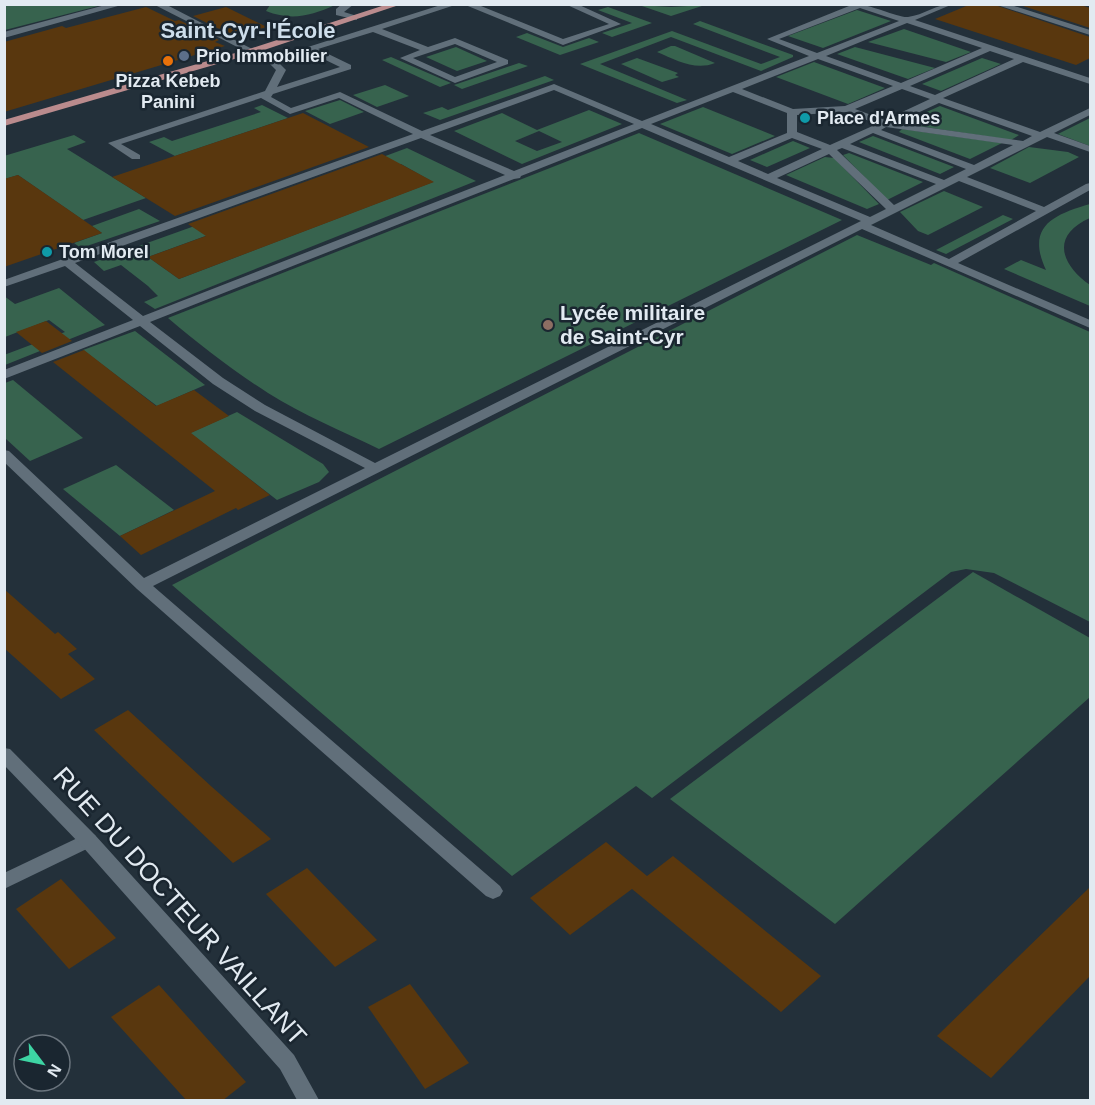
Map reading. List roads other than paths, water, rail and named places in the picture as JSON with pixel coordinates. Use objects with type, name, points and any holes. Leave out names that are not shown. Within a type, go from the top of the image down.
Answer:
[{"type":"main road","points":[[4,123],[252,51],[398,4]]},
{"type":"main road","points":[[148,80],[243,46],[328,21],[354,18]]},
{"type":"street","points":[[4,35],[121,4]]},
{"type":"street","points":[[158,4],[273,61],[281,70],[266,94]]},
{"type":"street","points":[[350,4],[340,9],[339,13],[354,18]]},
{"type":"street","points":[[273,61],[454,4]]},
{"type":"street","points":[[467,4],[563,42],[617,24],[568,4]]},
{"type":"street","points":[[4,375],[516,176],[732,88],[949,4]]},
{"type":"street","points":[[998,4],[1090,33]]},
{"type":"street","points":[[585,11],[603,5]]},
{"type":"street","points":[[1090,81],[860,5],[771,39],[1043,135],[1090,149]]},
{"type":"street","points":[[377,28],[430,50]]},
{"type":"street","points":[[513,36],[532,29]]},
{"type":"street","points":[[455,41],[472,49],[505,62],[454,80],[405,58],[455,41]]},
{"type":"street","points":[[472,49],[491,43]]},
{"type":"street","points":[[732,88],[792,112],[847,109],[990,48]]},
{"type":"street","points":[[136,157],[113,143],[348,68],[310,49]]},
{"type":"street","points":[[768,178],[1022,59]]},
{"type":"street","points":[[4,284],[554,87],[768,178],[949,263],[1090,324]]},
{"type":"street","points":[[266,94],[266,98],[290,111],[340,95],[420,134],[516,176]]},
{"type":"street","points":[[847,109],[885,124],[1025,144]]},
{"type":"street","points":[[142,585],[1090,111]]},
{"type":"street","points":[[792,112],[792,134]]},
{"type":"street","points":[[873,130],[975,169]]},
{"type":"street","points":[[729,161],[792,134],[830,149],[893,210]]},
{"type":"street","points":[[842,144],[945,184]]},
{"type":"street","points":[[959,177],[1045,211]]},
{"type":"street","points":[[949,263],[1090,186]]},
{"type":"street","points":[[67,262],[218,381],[260,408],[375,468]]},
{"type":"street","points":[[4,454],[142,585],[493,891]]},
{"type":"street","name":"RUE DU DOCTEUR VAILLANT","points":[[4,754],[88,840],[287,1062],[308,1101]]},
{"type":"street","points":[[4,882],[88,840]]},
{"type":"place","name":"Prio Immobilier","points":[[184,56]]},
{"type":"place","name":"Pizza Kebeb Panini","points":[[168,61]]},
{"type":"place","name":"Place d'Armes","points":[[805,118]]},
{"type":"place","name":"Tom Morel","points":[[47,252]]},
{"type":"place","name":"Lycée militaire de Saint-Cyr","points":[[548,325]]},
{"type":"district","name":"Saint-Cyr-l'École","points":[[248,30]]}]
